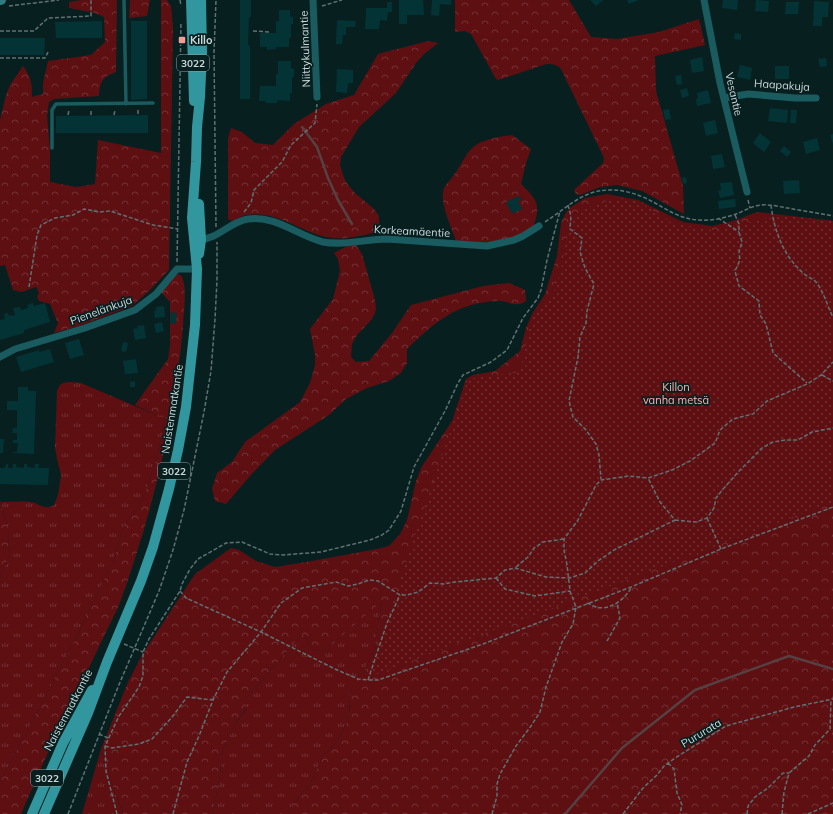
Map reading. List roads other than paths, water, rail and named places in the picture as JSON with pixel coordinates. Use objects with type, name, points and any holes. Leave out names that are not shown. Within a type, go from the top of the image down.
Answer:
[{"type":"main road","name":"Naistenmatkantie","points":[[192,0],[193,75],[197,127]]},
{"type":"main road","name":"Naistenmatkantie","points":[[45,814],[129,612],[153,547],[178,450],[186,407],[196,325],[196,162],[202,52],[201,0]]},
{"type":"main road","name":"Naistenmatkantie","points":[[33,811],[66,737],[108,662]]},
{"type":"street","name":"Niittykulmantie","points":[[313,0],[318,97]]},
{"type":"street","name":"Vesantie","points":[[704,0],[724,98],[747,192]]},
{"type":"street","name":"Haapakuja","points":[[724,98],[748,94],[795,98],[816,98]]},
{"type":"street","name":"Korkeamäentie","points":[[197,240],[217,236],[235,223],[248,219],[280,223],[312,238],[334,243],[387,239],[487,246],[514,240],[539,226]]},
{"type":"street","name":"Pienelänkuja","points":[[0,357],[15,349],[85,328],[135,310],[156,294],[177,269],[197,269]]},
{"type":"street","points":[[33,811],[45,814]]},
{"type":"lane","points":[[124,0],[126,104]]},
{"type":"lane","points":[[52,148],[52,110],[56,104],[153,103]]},
{"type":"waterway","points":[[302,127],[317,147],[328,178],[338,200],[352,224]]},
{"type":"waterway","points":[[565,814],[622,748],[695,690],[789,656],[833,669]]},
{"type":"place","name":"Killo","points":[[182,40]]},
{"type":"park label","name":"Killon vanha metsä","points":[[676,393]]}]
